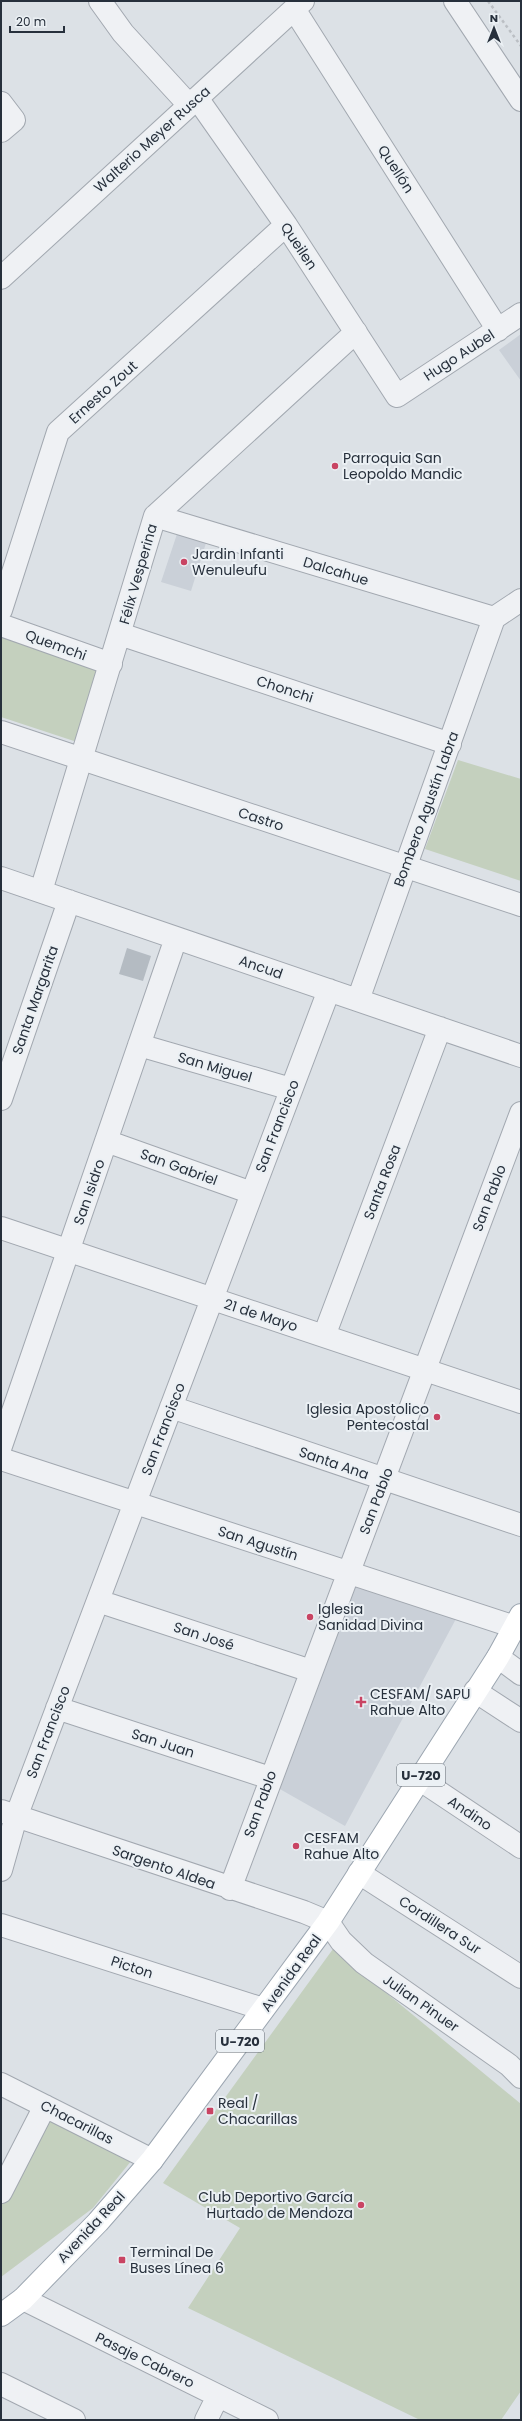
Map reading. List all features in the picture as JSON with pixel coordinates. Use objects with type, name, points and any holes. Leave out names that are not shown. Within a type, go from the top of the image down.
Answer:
[{"type":"main road","name":"Avenida Real","points":[[1,2315],[23,2299],[98,2222],[152,2160],[328,1922],[498,1657],[518,1621]]},
{"type":"street","name":"Queilen","points":[[100,1],[127,38],[193,101],[286,225],[398,396]]},
{"type":"street","name":"Walterio Meyer Rusca","points":[[1,278],[298,5]]},
{"type":"street","name":"Quellón","points":[[298,5],[498,330]]},
{"type":"street","points":[[465,7],[521,100]]},
{"type":"street","name":"Ernesto Zout","points":[[2,604],[58,432],[286,225]]},
{"type":"street","name":"Hugo Aubel","points":[[398,396],[521,314]]},
{"type":"street","name":"Félix Vesperina","points":[[41,891],[155,516],[356,332]]},
{"type":"street","name":"Dalcahue","points":[[155,516],[494,618]]},
{"type":"street","points":[[494,618],[521,600]]},
{"type":"street","name":"Bombero Agustín Labra","points":[[358,1000],[494,618]]},
{"type":"street","name":"Quemchi","points":[[1,625],[111,664]]},
{"type":"street","name":"Chonchi","points":[[120,634],[450,744]]},
{"type":"street","name":"Castro","points":[[1,732],[521,905]]},
{"type":"street","name":"Ancud","points":[[1,878],[521,1056]]},
{"type":"street","name":"Santa Margarita","points":[[1,1098],[69,901]]},
{"type":"street","name":"San Isidro","points":[[1,1446],[176,938]]},
{"type":"street","name":"San Francisco","points":[[1,1870],[9,1814],[57,1708],[328,990]]},
{"type":"street","name":"Santa Rosa","points":[[324,1336],[440,1028]]},
{"type":"street","name":"San Miguel","points":[[139,1045],[291,1089]]},
{"type":"street","name":"San Pablo","points":[[230,1889],[270,1778],[384,1480],[521,1113]]},
{"type":"street","name":"San Gabriel","points":[[106,1141],[252,1193]]},
{"type":"street","name":"21 de Mayo","points":[[1,1228],[521,1402]]},
{"type":"street","name":"Santa Ana","points":[[171,1407],[521,1525]]},
{"type":"street","name":"San Agustín","points":[[1,1460],[348,1573],[518,1621]]},
{"type":"street","name":"San José","points":[[98,1601],[311,1671]]},
{"type":"street","points":[[498,1657],[521,1674]]},
{"type":"street","points":[[475,1691],[521,1721]]},
{"type":"street","name":"San Juan","points":[[57,1708],[270,1778]]},
{"type":"street","name":"Andino","points":[[419,1779],[521,1847]]},
{"type":"street","name":"Sargento Aldea","points":[[9,1814],[230,1889],[304,1912],[328,1922]]},
{"type":"street","name":"Cordillera Sur","points":[[359,1873],[521,1977]]},
{"type":"street","name":"Julian Pinuer","points":[[328,1922],[342,1941],[364,1963],[509,2065],[521,2077]]},
{"type":"street","name":"Picton","points":[[1,1925],[263,2010]]},
{"type":"street","name":"Chacarillas","points":[[1,2084],[152,2160]]},
{"type":"street","points":[[1,2192],[44,2106]]},
{"type":"street","name":"Pasaje Cabrero","points":[[23,2299],[267,2420]]},
{"type":"street","points":[[1,2384],[74,2420]]},
{"type":"street","points":[[206,2420],[218,2396]]},
{"type":"path","points":[[488,1],[521,46]]},
{"type":"shaded area","points":[[521,334],[521,381],[499,350]]},
{"type":"shaded area","name":"Jardin Infanti Wenuleufu","points":[[177,534],[206,543],[191,591],[161,582]]},
{"type":"shaded area","name":"CESFAM/ SAPU Rahue Alto","points":[[356,1585],[457,1617],[345,1826],[278,1788]]},
{"type":"green space","points":[[2,636],[101,668],[77,742],[1,717]]},
{"type":"green space","points":[[458,760],[521,779],[521,881],[425,849]]},
{"type":"green space","name":"Club Deportivo García Hurtado de Mendoza","points":[[333,1949],[521,2104],[521,2391],[501,2420],[420,2420],[188,2308],[240,2228],[163,2183]]},
{"type":"green space","points":[[47,2109],[136,2155],[93,2208],[1,2277],[1,2205]]},
{"type":"building","points":[[127,948],[151,956],[143,981],[119,974]]},
{"type":"place","name":"Parroquia San Leopoldo Mandic","points":[[335,466]]},
{"type":"place","name":"Jardin Infanti Wenuleufu","points":[[184,562]]},
{"type":"place","name":"Iglesia Apostolico Pentecostal","points":[[437,1417]]},
{"type":"place","name":"Iglesia Sanidad Divina","points":[[310,1617]]},
{"type":"place","name":"CESFAM/ SAPU Rahue Alto","points":[[361,1702]]},
{"type":"place","name":"CESFAM Rahue Alto","points":[[296,1846]]},
{"type":"place","name":"Real / Chacarillas","points":[[210,2111]]},
{"type":"place","name":"Club Deportivo García Hurtado de Mendoza","points":[[361,2205]]},
{"type":"place","name":"Terminal De Buses Línea 6","points":[[122,2260]]}]
